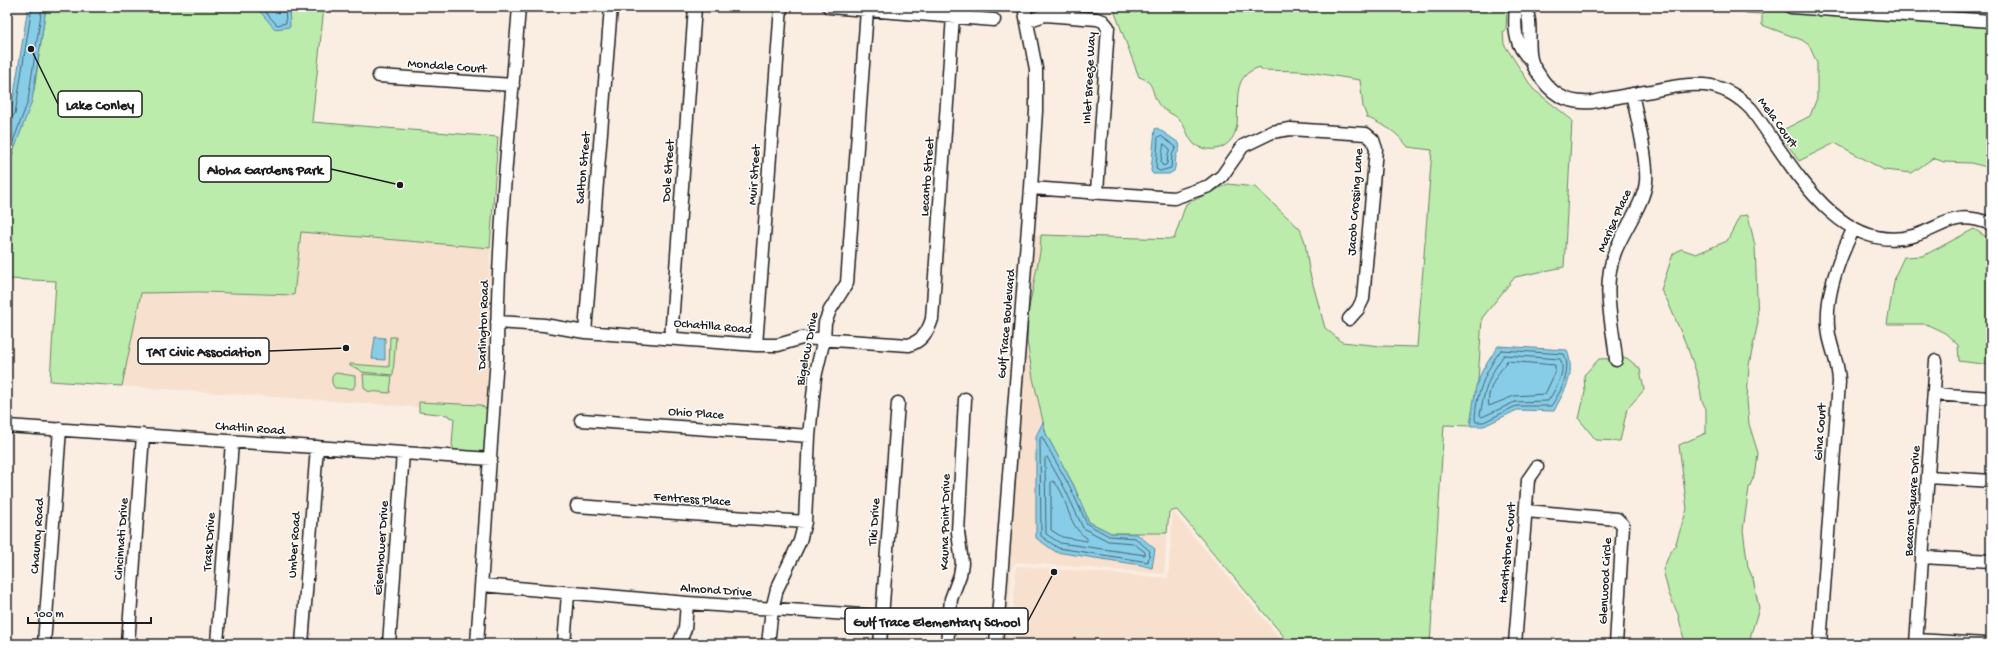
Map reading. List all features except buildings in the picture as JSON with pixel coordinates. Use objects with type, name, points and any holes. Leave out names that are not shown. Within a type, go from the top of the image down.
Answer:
[{"type":"street","name":"Darlington Road","points":[[477,644],[491,459],[497,357],[497,322],[519,7]]},
{"type":"street","name":"Salton Street","points":[[585,332],[611,7]]},
{"type":"street","name":"Dole Street","points":[[671,338],[695,7]]},
{"type":"street","name":"Muir Street","points":[[756,345],[780,7]]},
{"type":"street","points":[[829,7],[994,20]]},
{"type":"street","name":"Gulf Trace Boulevard","points":[[996,644],[1032,188],[1036,90],[1033,50],[1024,7]]},
{"type":"street","points":[[1791,7],[1991,21]]},
{"type":"street","name":"Mela Court","points":[[1524,8],[1531,60],[1545,84],[1556,95],[1564,99],[1585,102],[1686,84],[1700,84],[1721,88],[1734,94],[1751,109],[1810,191],[1830,210],[1854,228],[1878,237],[1897,238],[1913,236],[1939,224],[1957,219],[1974,219],[1991,224]]},
{"type":"street","name":"Bigelow Drive","points":[[768,644],[772,609],[777,590],[800,541],[805,522],[809,436],[815,376],[824,339],[825,323],[830,310],[847,283],[849,272],[867,10]]},
{"type":"street","name":"Inlet Breeze Way","points":[[1027,21],[1045,15],[1097,19],[1108,27],[1097,192]]},
{"type":"street","name":"Lecanto Street","points":[[923,337],[930,328],[932,319],[953,16]]},
{"type":"street","name":"Mondale Court","points":[[379,76],[513,85]]},
{"type":"street","name":"Marisa Place","points":[[1616,360],[1607,298],[1609,278],[1614,253],[1642,196],[1646,181],[1645,164],[1632,94]]},
{"type":"street","name":"Jacob Crossing Lane","points":[[1032,188],[1174,198],[1209,186],[1222,176],[1243,146],[1272,132],[1290,129],[1366,134],[1373,140],[1376,149],[1363,299],[1358,309],[1349,319]]},
{"type":"street","name":"Gina Court","points":[[1820,644],[1839,382],[1837,361],[1829,336],[1828,313],[1837,269],[1854,228]]},
{"type":"street","name":"Ochatilla Road","points":[[497,322],[544,325],[585,332],[756,345],[778,344],[802,338],[909,345],[918,342],[923,337]]},
{"type":"street","name":"Beacon Square Drive","points":[[1916,642],[1929,477],[1936,361]]},
{"type":"street","points":[[1934,394],[1991,398]]},
{"type":"street","name":"Kauna Point Drive","points":[[947,644],[951,598],[960,575],[962,563],[958,532],[965,399]]},
{"type":"street","name":"Tiki Drive","points":[[880,644],[898,403]]},
{"type":"street","name":"Ohio Place","points":[[581,420],[809,436]]},
{"type":"street","name":"Chatlin Road","points":[[7,426],[491,459]]},
{"type":"street","name":"Chauncy Road","points":[[44,644],[60,429]]},
{"type":"street","name":"Cincinnati Drive","points":[[128,644],[143,435]]},
{"type":"street","name":"Trask Drive","points":[[217,644],[232,442]]},
{"type":"street","name":"Umber Road","points":[[302,644],[317,447]]},
{"type":"street","name":"Eisenhower Drive","points":[[389,644],[403,454]]},
{"type":"street","name":"Hearthstone Court","points":[[1515,644],[1528,480],[1538,467]]},
{"type":"street","points":[[1929,477],[1991,481]]},
{"type":"street","name":"Fentress Place","points":[[577,506],[805,522]]},
{"type":"street","name":"Glenwood Circle","points":[[1526,511],[1617,518],[1623,526],[1616,644]]},
{"type":"street","points":[[1922,557],[1991,561]]},
{"type":"street","name":"Almond Drive","points":[[482,585],[568,594],[949,621]]},
{"type":"street","points":[[564,644],[568,594]]},
{"type":"street","points":[[679,644],[685,629],[687,603]]},
{"type":"street","points":[[1916,642],[1986,644]]},
{"type":"shaded area","points":[[301,232],[490,248],[487,412],[122,386],[141,293],[294,295]]},
{"type":"shaded area","points":[[1033,235],[1041,235],[1040,252],[1028,313],[1027,341],[1033,378],[1043,422],[1036,436],[1036,538],[1151,568],[1155,549],[1137,534],[1167,533],[1164,574],[1017,562],[1012,566],[1006,644],[1001,644]]},
{"type":"shaded area","points":[[1173,512],[1285,644],[1011,644],[1016,566],[1168,578]]},
{"type":"green space","points":[[46,7],[324,7],[312,122],[498,137],[490,248],[301,232],[294,295],[200,292],[141,293],[122,386],[50,381],[56,281],[7,279],[7,169],[34,91]]},
{"type":"green space","points":[[1117,7],[1507,7],[1506,31],[1503,31],[1504,44],[1533,89],[1572,120],[1564,267],[1515,277],[1482,318],[1478,381],[1470,426],[1444,425],[1430,644],[1302,644],[1303,640],[1286,639],[1177,510],[1169,512],[1167,533],[1111,533],[1089,522],[1074,486],[1046,434],[1033,378],[1027,341],[1028,313],[1040,252],[1041,235],[1174,239],[1186,204],[1228,184],[1255,187],[1300,229],[1305,242],[1309,270],[1325,328],[1342,342],[1381,346],[1417,347],[1432,150],[1408,147],[1394,132],[1367,117],[1363,107],[1360,80],[1302,71],[1261,70],[1260,67],[1248,73],[1241,82],[1238,93],[1238,116],[1236,128],[1232,138],[1221,148],[1210,149],[1198,147],[1195,145],[1179,119],[1161,107],[1148,82],[1139,77],[1115,13]]},
{"type":"green space","points":[[1853,7],[1922,7],[1926,12]]},
{"type":"green space","points":[[1739,8],[1991,25],[1991,168],[1971,163],[1944,162],[1933,158],[1912,173],[1884,170],[1835,143],[1799,161],[1779,132],[1810,116],[1817,98],[1817,63],[1809,45],[1802,40],[1762,25],[1762,14],[1746,13]]},
{"type":"green space","points":[[1748,215],[1755,246],[1758,322],[1749,365],[1747,400],[1749,424],[1758,453],[1756,471],[1749,488],[1743,530],[1748,567],[1753,579],[1759,608],[1751,634],[1750,644],[1685,644],[1678,614],[1669,594],[1663,570],[1669,555],[1675,546],[1687,509],[1679,445],[1706,433],[1706,409],[1702,401],[1698,377],[1688,349],[1668,302],[1661,290],[1673,254],[1681,249],[1696,254],[1727,241],[1740,216]]},
{"type":"green space","points":[[1974,229],[1991,240],[1991,365],[1959,361],[1958,345],[1945,333],[1926,324],[1887,324],[1895,276],[1904,257],[1923,256]]},
{"type":"green space","points":[[390,337],[396,337],[393,375],[362,372],[359,369],[350,366],[350,364],[389,367]]},
{"type":"green space","points":[[1627,358],[1640,369],[1644,390],[1627,409],[1620,441],[1596,440],[1579,419],[1585,392],[1584,375],[1599,359]]},
{"type":"green space","points":[[334,374],[355,376],[355,385],[353,389],[335,388],[332,380]]},
{"type":"green space","points":[[363,374],[392,376],[390,393],[367,391],[364,387]]},
{"type":"green space","points":[[419,402],[480,405],[488,410],[485,450],[480,453],[455,452],[452,445],[454,418],[449,417],[448,415],[419,412]]},
{"type":"water","points":[[28,7],[46,7],[32,101],[7,169],[7,117],[11,113]]},
{"type":"water","points":[[256,7],[289,7],[290,27],[275,29]]},
{"type":"water","points":[[1157,128],[1180,145],[1176,156],[1175,169],[1169,174],[1153,174],[1151,171],[1155,129]]},
{"type":"water","points":[[375,337],[385,338],[385,360],[372,359]]},
{"type":"water","points":[[1498,346],[1567,350],[1570,375],[1554,411],[1517,410],[1484,426],[1470,426],[1476,386],[1482,371]]},
{"type":"water","points":[[1043,422],[1046,434],[1074,486],[1089,522],[1111,533],[1137,534],[1155,549],[1152,568],[1056,552],[1036,538],[1036,436]]},
{"type":"place","name":"Lake Conley","points":[[31,49]]},
{"type":"place","name":"Aloha Gardens Park","points":[[400,185]]},
{"type":"place","name":"TAT Civic Association","points":[[346,348]]},
{"type":"place","name":"Gulf Trace Elementary School","points":[[1054,572]]}]
